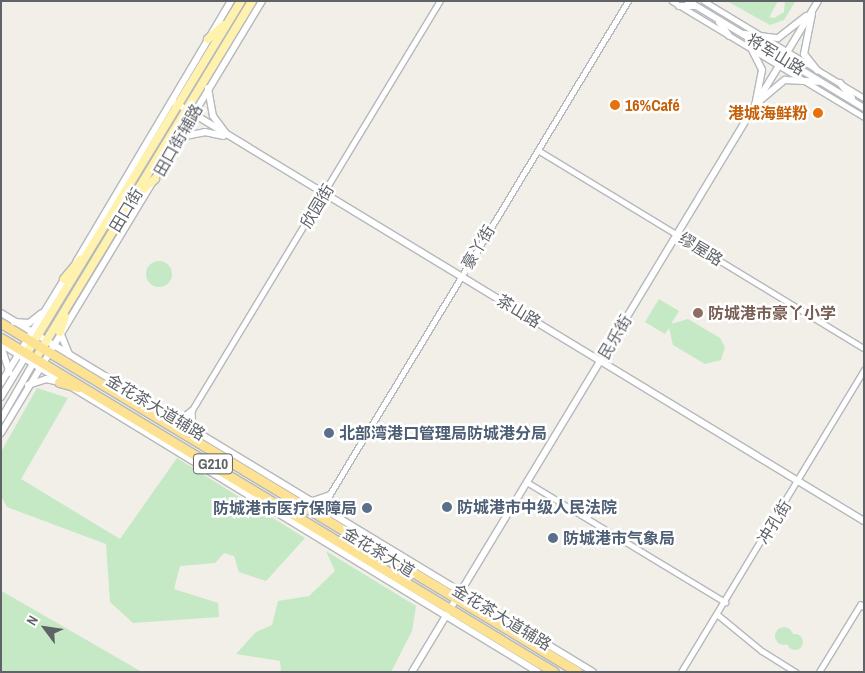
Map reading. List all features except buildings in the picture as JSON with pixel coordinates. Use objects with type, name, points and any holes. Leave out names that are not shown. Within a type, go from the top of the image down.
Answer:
[{"type":"highway","name":"金花茶大道","points":[[1,321],[47,347],[98,382],[192,433],[459,595],[578,672]]},
{"type":"highway","points":[[1,321],[14,322]]},
{"type":"highway","name":"金花茶大道","points":[[1,338],[24,354],[89,390],[181,450],[318,534],[448,612],[554,672]]},
{"type":"highway","points":[[77,362],[98,382]]},
{"type":"highway","points":[[59,382],[89,390]]},
{"type":"main road","name":"田口街","points":[[24,354],[92,248],[176,103],[241,1]]},
{"type":"main road","name":"田口街","points":[[38,362],[67,307],[189,111],[252,1]]},
{"type":"main road","points":[[208,39],[230,18]]},
{"type":"main road","points":[[133,199],[155,179]]},
{"type":"main road","points":[[64,278],[92,248]]},
{"type":"main road","points":[[60,332],[67,307]]},
{"type":"street","name":"田口街辅路","points":[[33,339],[44,310],[176,103],[208,39],[231,1]]},
{"type":"street","name":"田口街辅路","points":[[47,347],[60,332],[155,179],[173,149],[189,111],[208,88],[262,1]]},
{"type":"street","name":"欣园街","points":[[192,410],[325,194],[440,1]]},
{"type":"street","name":"豪丫街","points":[[330,494],[628,1]]},
{"type":"street","points":[[672,1],[752,50],[817,70],[864,98]]},
{"type":"street","name":"将军山路","points":[[688,1],[864,108]]},
{"type":"street","points":[[704,1],[762,36],[804,80],[864,118]]},
{"type":"street","name":"民乐街","points":[[412,672],[818,1]]},
{"type":"street","points":[[679,6],[695,4]]},
{"type":"street","points":[[741,34],[762,36],[786,35],[812,10]]},
{"type":"street","points":[[812,10],[804,54],[817,70]]},
{"type":"street","points":[[717,19],[729,36]]},
{"type":"street","points":[[752,50],[762,70],[755,105]]},
{"type":"street","points":[[213,67],[208,88],[213,116],[230,138]]},
{"type":"street","points":[[755,105],[785,80],[822,82]]},
{"type":"street","points":[[840,83],[856,103]]},
{"type":"street","name":"茶山路","points":[[176,103],[230,138],[864,521]]},
{"type":"street","points":[[173,149],[185,136],[205,132],[230,138]]},
{"type":"street","name":"缪屋路","points":[[538,150],[864,348]]},
{"type":"street","points":[[14,322],[29,323],[44,310]]},
{"type":"street","points":[[1,313],[33,339]]},
{"type":"street","points":[[60,332],[65,351],[77,362]]},
{"type":"street","points":[[1,345],[24,354],[1,383]]},
{"type":"street","points":[[1,345],[10,371],[6,390]]},
{"type":"street","name":"金花茶大道辅路","points":[[47,347],[77,362],[173,422]]},
{"type":"street","name":"田口街","points":[[1,397],[24,354]]},
{"type":"street","points":[[1,433],[29,384],[38,362]]},
{"type":"street","name":"金花茶大道辅路","points":[[38,362],[59,382],[181,450]]},
{"type":"street","name":"田口街","points":[[1,419],[38,362]]},
{"type":"street","name":"冲孔街","points":[[681,672],[798,482],[864,370]]},
{"type":"street","points":[[15,395],[29,384],[46,379],[59,382]]},
{"type":"street","points":[[173,422],[192,410]]},
{"type":"street","points":[[192,410],[192,433]]},
{"type":"street","points":[[527,482],[724,602]]},
{"type":"street","points":[[308,504],[330,494],[329,517]]},
{"type":"street","name":"金花茶大道辅路","points":[[459,595],[592,672]]},
{"type":"street","points":[[819,672],[860,604],[864,607]]},
{"type":"street","name":"金花茶大道辅路","points":[[448,612],[538,672]]},
{"type":"street","points":[[717,614],[762,651],[796,672]]},
{"type":"green space","points":[[727,1],[778,1],[769,17],[774,18],[784,12],[785,1],[795,2],[784,20],[770,25]]},
{"type":"green space","points":[[159,261],[168,265],[172,274],[168,283],[159,287],[150,283],[146,274],[150,265]]},
{"type":"green space","points":[[659,299],[679,311],[671,324],[688,319],[720,338],[725,347],[721,360],[705,364],[673,345],[669,328],[665,334],[645,322]]},
{"type":"green space","points":[[37,388],[68,398],[21,479],[120,539],[177,458],[305,538],[266,581],[239,572],[234,556],[224,553],[215,563],[180,566],[174,589],[218,603],[219,617],[133,623],[110,602],[106,544],[7,507],[1,496],[1,452]]},
{"type":"green space","points":[[326,551],[416,606],[412,631],[391,672],[281,672],[280,661],[236,654],[256,632],[272,625],[278,601],[309,596],[335,571]]},
{"type":"green space","points":[[1,591],[12,597],[142,672],[1,672]]},
{"type":"green space","points":[[784,627],[790,630],[793,636],[790,642],[784,645],[778,642],[775,636],[778,630]]},
{"type":"green space","points":[[795,634],[801,636],[803,642],[801,648],[795,650],[789,648],[787,642],[789,636]]},
{"type":"place","name":"16%Café","points":[[615,105]]},
{"type":"place","name":"港城海鲜粉","points":[[818,113]]},
{"type":"place","name":"防城港市豪丫小学","points":[[698,313]]},
{"type":"place","name":"北部湾港口管理局防城港分局","points":[[329,433]]},
{"type":"place","name":"防城港市中级人民法院","points":[[447,507]]},
{"type":"place","name":"防城港市医疗保障局","points":[[367,508]]},
{"type":"place","name":"防城港市气象局","points":[[553,538]]}]
